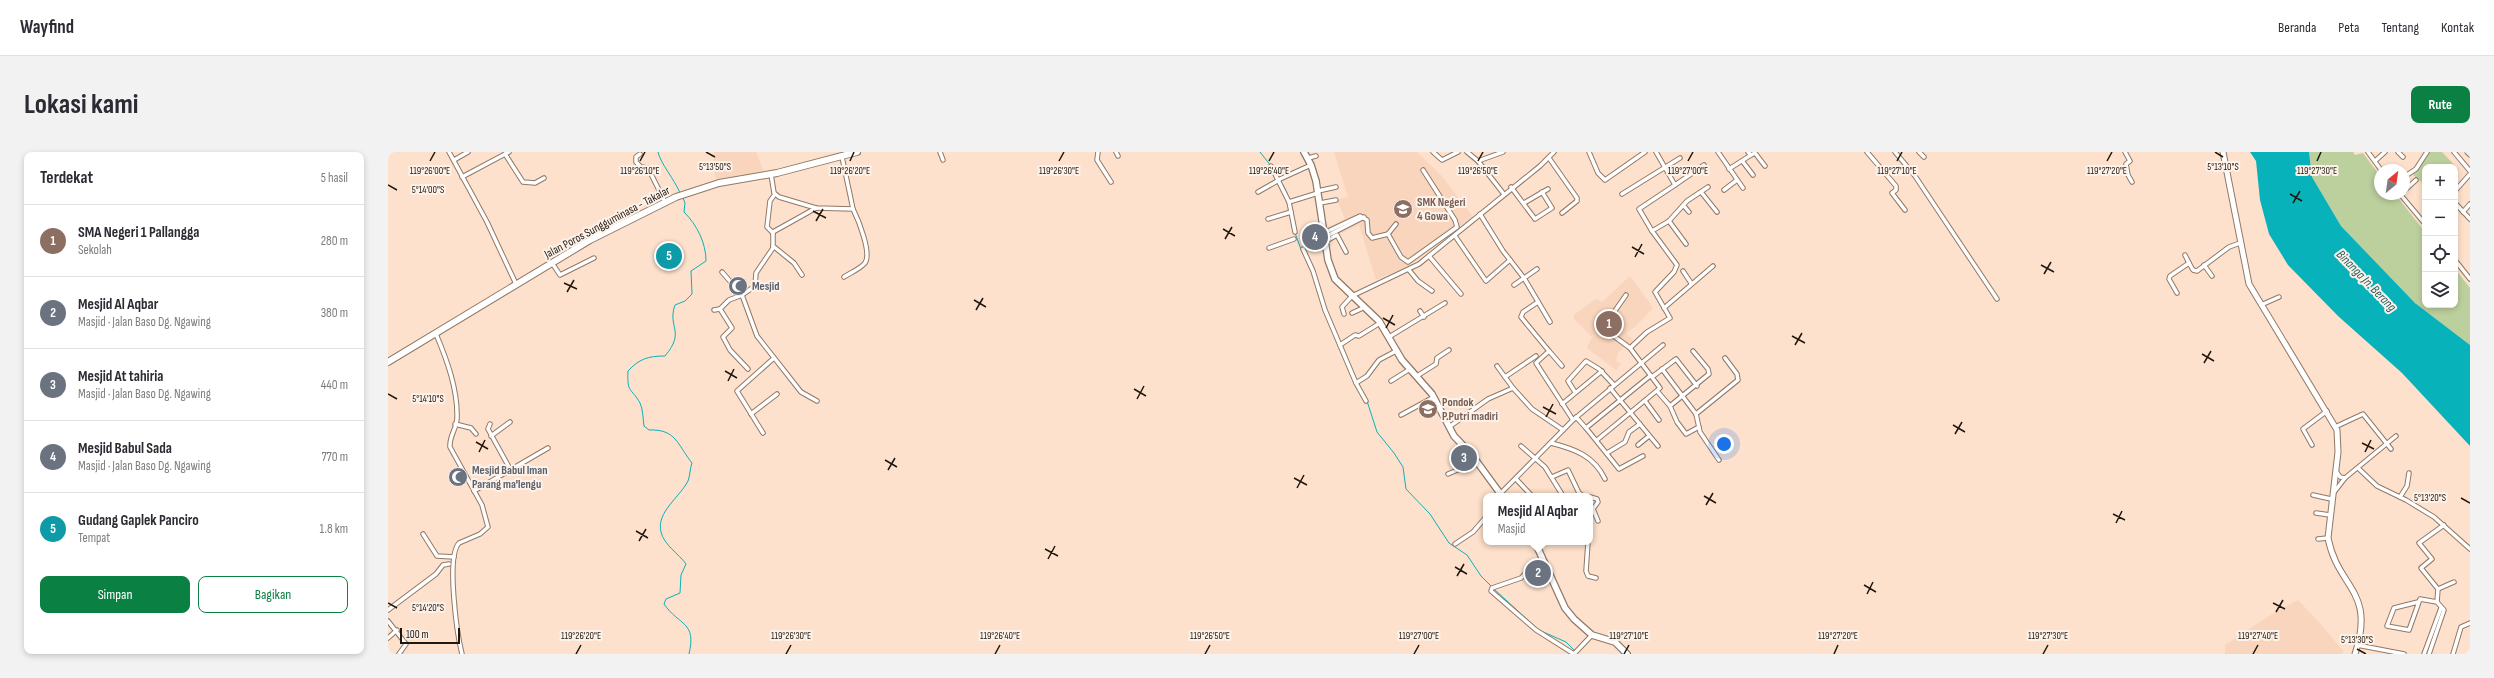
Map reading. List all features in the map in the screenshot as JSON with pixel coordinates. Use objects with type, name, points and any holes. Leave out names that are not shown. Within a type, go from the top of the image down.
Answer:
[{"type":"highway","name":"Jalan Poros Sungguminasa - Takalar","points":[[388,362],[590,240],[664,202],[693,190],[719,183],[771,174],[858,152]]},
{"type":"main road","points":[[1304,152],[1311,165],[1318,192],[1327,235],[1332,274],[1380,323],[1396,351],[1434,397],[1454,436],[1474,457],[1500,493]]},
{"type":"main road","points":[[2223,152],[2239,244],[2249,284],[2260,306],[2336,427],[2338,452],[2324,538],[2361,608],[2362,623],[2355,654]]},
{"type":"main road","points":[[1536,545],[1565,608],[1574,620],[1592,635],[1615,642],[1627,654]]},
{"type":"street","points":[[449,152],[516,284]]},
{"type":"street","points":[[454,160],[468,152]]},
{"type":"street","points":[[940,152],[943,160]]},
{"type":"street","points":[[1098,152],[1097,160],[1111,182]]},
{"type":"street","points":[[1433,152],[1442,160],[1458,152]]},
{"type":"street","points":[[1467,152],[1478,161],[1503,193]]},
{"type":"street","points":[[1478,161],[1503,152]]},
{"type":"street","points":[[1344,314],[1342,307],[1352,296],[1409,270],[1429,256],[1455,236],[1503,193],[1554,152]]},
{"type":"street","points":[[1589,152],[1598,173],[1605,180],[1645,152]]},
{"type":"street","points":[[1656,152],[1675,185]]},
{"type":"street","points":[[1718,152],[1743,188]]},
{"type":"street","points":[[1867,152],[1896,186],[1896,190],[1892,193],[1905,210]]},
{"type":"street","points":[[1894,152],[1915,176],[1997,299]]},
{"type":"street","points":[[1919,152],[1924,157]]},
{"type":"street","points":[[2125,152],[2130,160],[2126,168],[2132,182]]},
{"type":"street","points":[[2368,152],[2377,164]]},
{"type":"street","points":[[2375,161],[2385,152]]},
{"type":"street","points":[[2398,152],[2403,157]]},
{"type":"street","points":[[2410,173],[2416,169],[2427,152]]},
{"type":"street","points":[[2454,152],[2470,172],[2458,187]]},
{"type":"street","points":[[2467,152],[2470,155]]},
{"type":"street","points":[[462,177],[507,153],[523,182],[535,183],[544,178]]},
{"type":"street","points":[[1729,169],[1743,162],[1750,154],[1755,153],[1765,166]]},
{"type":"street","points":[[640,154],[636,157],[636,162],[641,167],[648,168],[664,202]]},
{"type":"street","points":[[842,156],[853,209],[866,243],[867,259],[864,264],[844,277]]},
{"type":"street","points":[[1308,158],[1316,156]]},
{"type":"street","points":[[1548,158],[1577,198],[1577,201],[1562,213]]},
{"type":"street","points":[[1622,194],[1680,158]]},
{"type":"street","points":[[1743,162],[1753,175]]},
{"type":"street","points":[[1258,192],[1311,165]]},
{"type":"street","points":[[1630,348],[1647,332],[1669,320],[1655,292],[1674,272],[1677,265],[1652,231],[1639,208],[1704,165]]},
{"type":"street","points":[[1271,166],[1280,180],[1290,202],[1295,232]]},
{"type":"street","points":[[1388,234],[1401,257],[1408,262],[1457,228],[1455,220],[1423,170]]},
{"type":"street","points":[[714,310],[720,309],[729,300],[742,295],[755,286],[756,273],[770,254],[773,246],[773,233],[767,227],[770,201],[775,194],[771,174]]},
{"type":"street","points":[[1724,190],[1737,180]]},
{"type":"street","points":[[2410,186],[2416,180]]},
{"type":"street","points":[[1290,202],[1336,187]]},
{"type":"street","points":[[1511,187],[1536,219],[1552,208],[1542,192]]},
{"type":"street","points":[[1652,231],[1669,221],[1675,212],[1708,187]]},
{"type":"street","points":[[1524,203],[1548,188]]},
{"type":"street","points":[[1701,192],[1717,212]]},
{"type":"street","points":[[775,194],[816,208],[853,209]]},
{"type":"street","points":[[1320,203],[1336,200]]},
{"type":"street","points":[[2405,200],[2421,218]]},
{"type":"street","points":[[2463,212],[2470,204]]},
{"type":"street","points":[[1684,206],[1689,212]]},
{"type":"street","points":[[2458,206],[2470,219]]},
{"type":"street","points":[[773,233],[816,208]]},
{"type":"street","points":[[1268,220],[1291,212]]},
{"type":"street","points":[[1480,214],[1510,260],[1524,278],[1550,322]]},
{"type":"street","points":[[1327,235],[1362,217],[1368,222],[1370,237],[1374,238],[1388,234],[1396,224]]},
{"type":"street","points":[[1669,221],[1686,244]]},
{"type":"street","points":[[1327,235],[1337,235],[1346,252]]},
{"type":"street","points":[[1455,236],[1485,280],[1488,280],[1510,260]]},
{"type":"street","points":[[1269,248],[1294,239]]},
{"type":"street","points":[[2185,255],[2195,271],[2233,245],[2239,244]]},
{"type":"street","points":[[773,246],[794,263],[802,275]]},
{"type":"street","points":[[1303,249],[1341,345],[1366,401]]},
{"type":"street","points":[[1429,256],[1461,294]]},
{"type":"street","points":[[552,263],[560,276],[594,258]]},
{"type":"street","points":[[2176,293],[2169,278],[2189,263]]},
{"type":"street","points":[[2458,264],[2470,279]]},
{"type":"street","points":[[2204,265],[2212,276]]},
{"type":"street","points":[[1664,308],[1691,283],[1713,266]]},
{"type":"street","points":[[1514,285],[1537,269]]},
{"type":"street","points":[[1409,270],[1418,281],[1432,291]]},
{"type":"street","points":[[1682,271],[1691,283]]},
{"type":"street","points":[[722,272],[742,295],[755,334],[801,392],[817,401]]},
{"type":"street","points":[[1597,440],[1660,387],[1630,348],[1605,331],[1603,327],[1626,295]]},
{"type":"street","points":[[2260,306],[2279,298]]},
{"type":"street","points":[[1538,302],[1523,312],[1522,317],[1562,366]]},
{"type":"street","points":[[1389,337],[1445,303]]},
{"type":"street","points":[[1352,313],[1365,307]]},
{"type":"street","points":[[720,309],[732,328],[723,337],[730,350],[748,369]]},
{"type":"street","points":[[1420,311],[1424,317]]},
{"type":"street","points":[[1341,345],[1380,323]]},
{"type":"street","points":[[436,334],[455,394],[457,419],[450,438],[450,447],[482,506],[488,527],[485,532],[458,544],[454,557],[455,606],[462,654]]},
{"type":"street","points":[[1503,493],[1575,418],[1663,345]]},
{"type":"street","points":[[1417,376],[1436,364],[1437,358],[1449,350]]},
{"type":"street","points":[[1357,382],[1371,372],[1379,360],[1396,351]]},
{"type":"street","points":[[1549,351],[1536,363],[1562,404],[1597,440],[1621,469],[1643,456]]},
{"type":"street","points":[[1670,406],[1696,386],[1710,372],[1693,351]]},
{"type":"street","points":[[1506,377],[1536,356]]},
{"type":"street","points":[[763,434],[737,391],[774,358]]},
{"type":"street","points":[[1696,414],[1738,380],[1737,374],[1725,358]]},
{"type":"street","points":[[1586,428],[1651,376],[1676,359],[1696,386]]},
{"type":"street","points":[[1574,392],[1568,381],[1586,361],[1602,371],[1614,385]]},
{"type":"street","points":[[1497,366],[1513,388],[1532,409],[1563,430]]},
{"type":"street","points":[[1391,381],[1410,369]]},
{"type":"street","points":[[1662,369],[1696,414],[1699,427],[1719,460]]},
{"type":"street","points":[[1562,404],[1574,392],[1602,371]]},
{"type":"street","points":[[1449,427],[1488,399],[1513,388]]},
{"type":"street","points":[[1610,388],[1658,446]]},
{"type":"street","points":[[1657,391],[1670,406],[1677,422],[1686,434],[1699,427]]},
{"type":"street","points":[[751,414],[777,394]]},
{"type":"street","points":[[1401,415],[1434,397]]},
{"type":"street","points":[[1645,401],[1659,420]]},
{"type":"street","points":[[2312,445],[2303,429],[2327,411]]},
{"type":"street","points":[[2336,427],[2363,414],[2386,445],[2391,449]]},
{"type":"street","points":[[491,436],[510,422]]},
{"type":"street","points":[[455,424],[471,428],[476,434]]},
{"type":"street","points":[[490,424],[488,429],[491,436],[510,469]]},
{"type":"street","points":[[1607,453],[1625,442],[1629,432],[1640,424]]},
{"type":"street","points":[[1638,445],[1649,436]]},
{"type":"street","points":[[2313,496],[2325,499],[2331,498],[2345,478],[2396,436]]},
{"type":"street","points":[[1551,443],[1580,451],[1597,467],[1605,479]]},
{"type":"street","points":[[1521,446],[1536,459],[1552,477],[1561,493]]},
{"type":"street","points":[[474,491],[548,448]]},
{"type":"street","points":[[1448,474],[1462,468],[1474,457]]},
{"type":"street","points":[[2358,468],[2377,486],[2400,497],[2444,525],[2470,549]]},
{"type":"street","points":[[2335,469],[2338,476],[2345,478]]},
{"type":"street","points":[[1552,477],[1568,470],[1579,493]]},
{"type":"street","points":[[2400,497],[2407,486],[2409,473]]},
{"type":"street","points":[[1516,479],[1529,493]]},
{"type":"street","points":[[1593,498],[1598,502],[1593,509],[1598,521]]},
{"type":"street","points":[[2316,513],[2328,515]]},
{"type":"street","points":[[1455,544],[1473,532],[1483,520]]},
{"type":"street","points":[[2429,654],[2444,610],[2437,602],[2438,589],[2421,568],[2432,559],[2419,543],[2444,525]]},
{"type":"street","points":[[423,534],[438,556],[454,557]]},
{"type":"street","points":[[1588,545],[1586,571],[1588,576],[1596,578]]},
{"type":"street","points":[[1544,563],[1530,569],[1521,578],[1492,588],[1491,591],[1536,630],[1576,653],[1592,635]]},
{"type":"street","points":[[388,610],[430,579],[444,565],[449,564]]},
{"type":"street","points":[[2438,589],[2454,582]]},
{"type":"street","points":[[2418,602],[2409,630],[2387,626],[2394,608],[2418,602],[2422,598],[2437,602]]},
{"type":"street","points":[[2424,654],[2441,608]]},
{"type":"street","points":[[388,621],[397,630],[406,644],[399,654]]},
{"type":"street","points":[[2453,654],[2461,627],[2470,623]]},
{"type":"street","points":[[388,638],[397,630]]},
{"type":"street","points":[[2358,646],[2404,654]]},
{"type":"shaded area","points":[[714,152],[756,152],[764,172],[715,179]]},
{"type":"shaded area","name":"SMK Negeri 4 Gowa","points":[[1334,152],[1417,152],[1441,175],[1473,217],[1409,266],[1376,280],[1359,225],[1327,240],[1325,229],[1345,219],[1337,200],[1348,197]]},
{"type":"shaded area","points":[[1630,276],[1653,308],[1627,334],[1634,342],[1626,349],[1624,347],[1618,353],[1616,361],[1621,364],[1616,370],[1587,348],[1592,337],[1574,319],[1574,315],[1596,299],[1602,302]]},
{"type":"shaded area","points":[[2298,600],[2326,630],[2343,651],[2342,654],[2225,654],[2225,645],[2272,614]]},
{"type":"green space","points":[[2309,152],[2353,152],[2355,155],[2363,153],[2374,168],[2374,200],[2400,200],[2422,228],[2422,308],[2458,308],[2458,273],[2470,288],[2470,345],[2415,303],[2341,226],[2312,177]]},
{"type":"green space","points":[[2428,152],[2442,152],[2453,164],[2422,164],[2422,182],[2412,174]]},
{"type":"water","name":"Binanga Jn. Berang","points":[[2250,152],[2309,152],[2312,177],[2341,226],[2415,303],[2470,345],[2470,446],[2402,373],[2338,316],[2288,265],[2269,234],[2260,200],[2256,161]]},
{"type":"waterway","points":[[658,152],[680,193]]},
{"type":"waterway","points":[[1260,152],[1271,166]]},
{"type":"waterway","points":[[1283,185],[1287,193]]},
{"type":"waterway","points":[[683,198],[685,203],[684,212],[697,228],[706,254],[706,261],[691,271],[692,294],[685,301],[675,305],[673,313],[675,335],[671,348],[665,356],[644,359],[636,364],[628,371],[628,383],[630,390],[641,405],[644,426],[649,430],[658,430],[671,435],[692,463],[688,481],[665,511],[660,525],[665,541],[686,564],[681,575],[680,593],[666,599],[664,604],[689,629],[691,635],[689,654]]},
{"type":"waterway","points":[[1295,233],[1302,252]]},
{"type":"waterway","points":[[1342,345],[1349,362]]},
{"type":"waterway","points":[[1354,374],[1357,380]]},
{"type":"waterway","points":[[1358,383],[1363,393]]},
{"type":"waterway","points":[[1367,401],[1377,432],[1403,467],[1406,489],[1430,514],[1449,543],[1467,555],[1481,576],[1491,586]]},
{"type":"waterway","points":[[1494,589],[1531,623]]},
{"type":"waterway","points":[[1541,631],[1566,642],[1578,654]]},
{"type":"place","name":"SMK Negeri 4 Gowa","points":[[1403,209]]},
{"type":"place","name":"Mesjid Babul Sada","points":[[1315,237]]},
{"type":"place","name":"Gudang Gaplek Panciro","points":[[669,256]]},
{"type":"place","name":"Mesjid","points":[[738,286]]},
{"type":"place","name":"SMA Negeri 1 Pallangga","points":[[1609,324]]},
{"type":"place","name":"Pondok P.Putri madiri","points":[[1428,409]]},
{"type":"place","name":"Mesjid At tahiria","points":[[1464,458]]},
{"type":"place","name":"Mesjid Babul Iman Parang ma'lengu","points":[[458,477]]},
{"type":"place","name":"Mesjid Al Aqbar","points":[[1538,573]]}]
